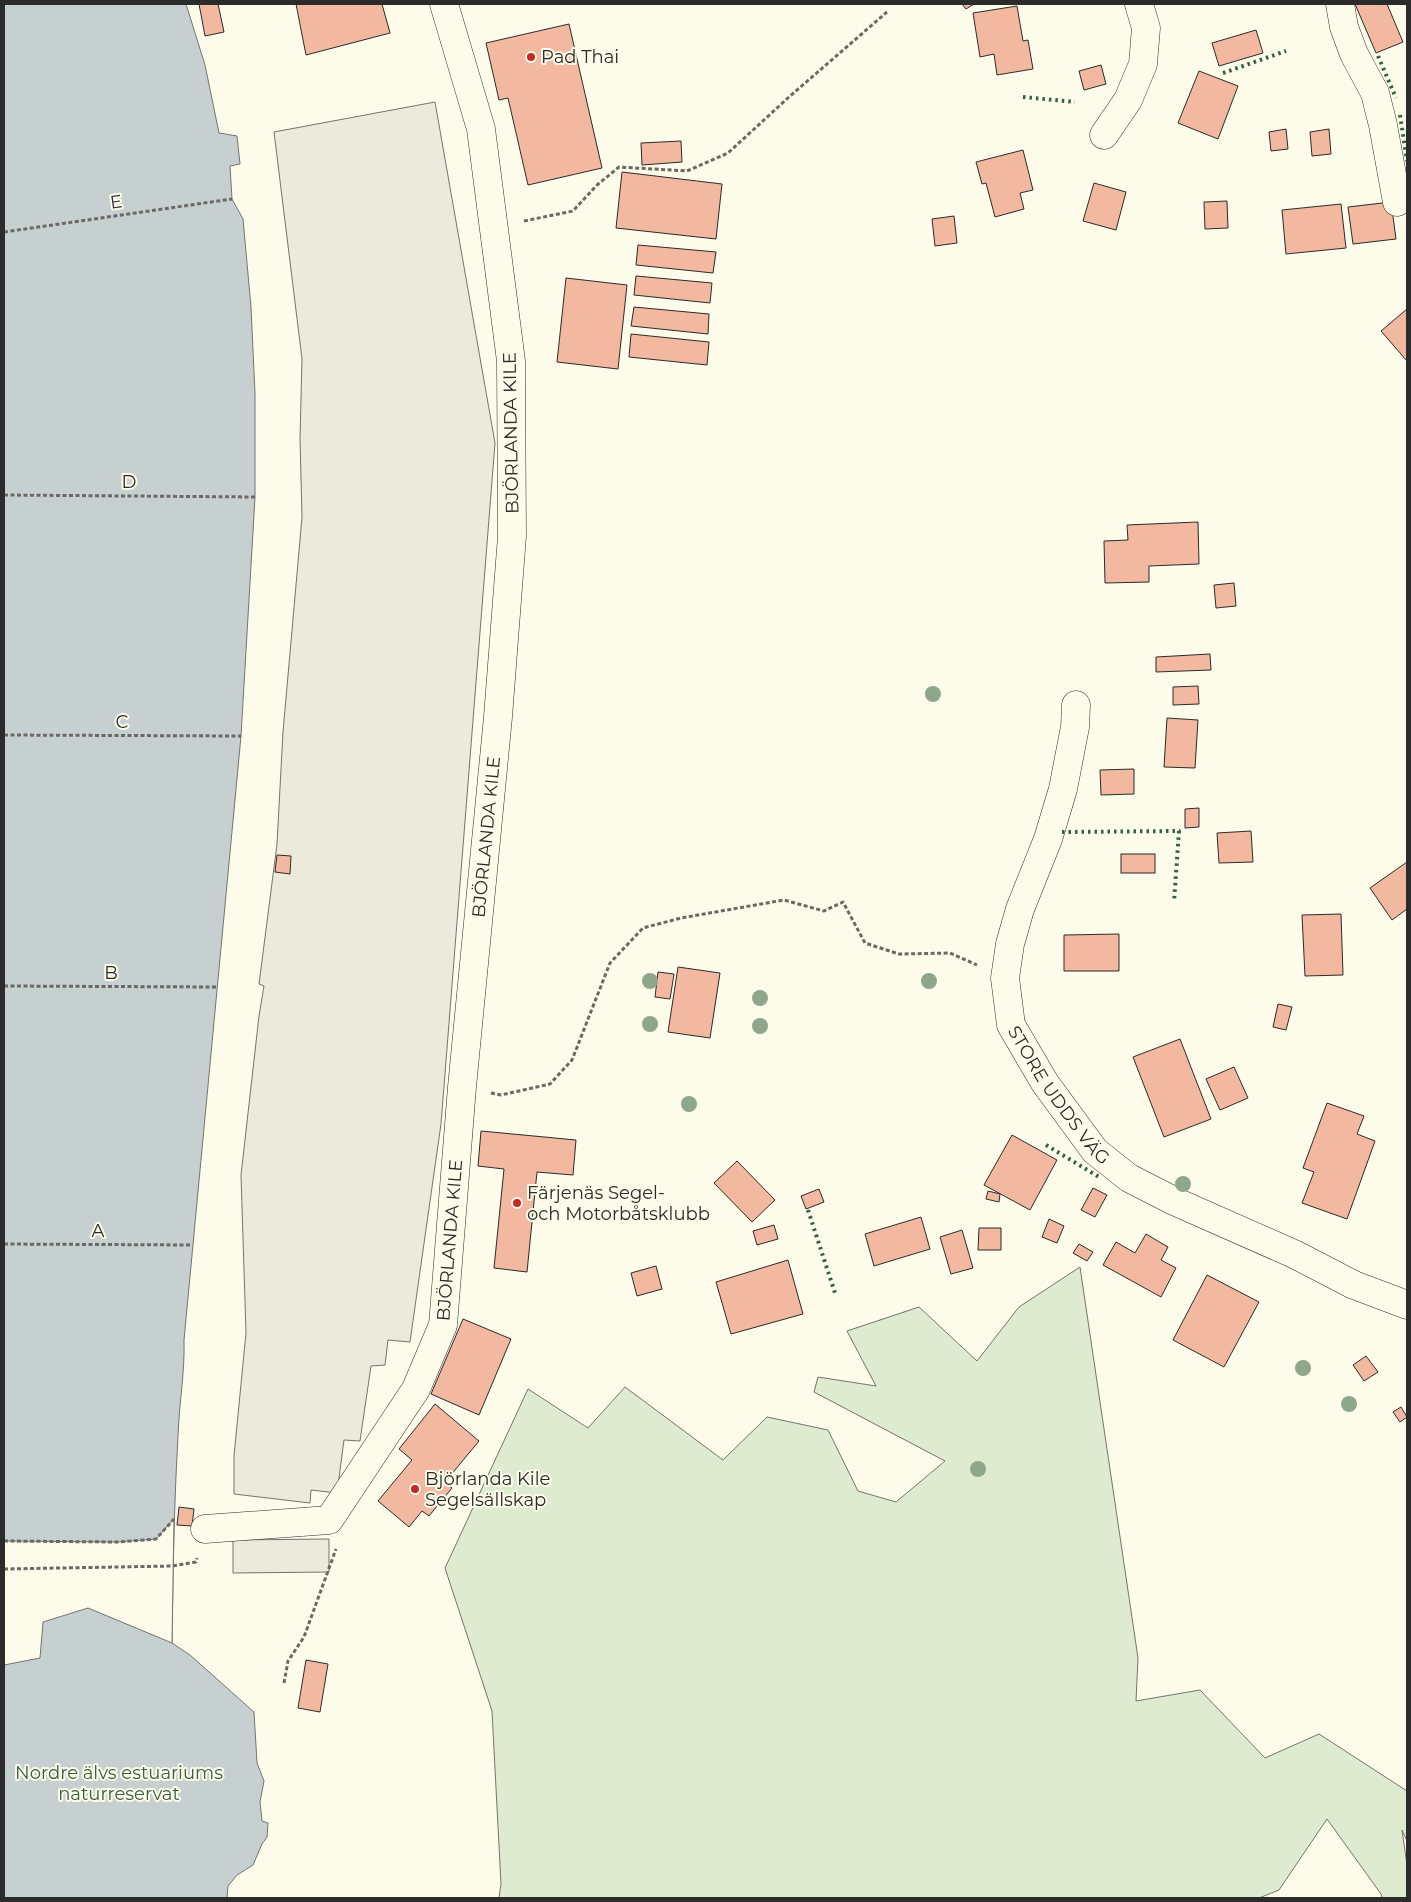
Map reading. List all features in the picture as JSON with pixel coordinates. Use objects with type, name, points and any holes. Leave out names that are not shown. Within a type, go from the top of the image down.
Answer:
[{"type":"street","name":"BJÖRLANDA KILE","points":[[205,1529],[329,1520],[416,1389],[443,1324],[462,1087],[498,716],[512,536],[511,361],[494,226],[481,129],[444,4]]},
{"type":"street","points":[[1104,135],[1128,100],[1143,64],[1146,28],[1139,4]]},
{"type":"street","points":[[1340,4],[1344,27],[1354,54],[1375,93],[1383,125],[1397,202]]},
{"type":"street","name":"STORE UDDS VÄG","points":[[1076,705],[1073,736],[1063,789],[1048,839],[1020,909],[1010,944],[1004,978],[1011,1024],[1046,1083],[1096,1151],[1130,1178],[1174,1201],[1247,1232],[1354,1285],[1407,1305]]},
{"type":"path","points":[[494,226],[573,211],[619,167],[687,170],[728,153],[796,90],[887,12]]},
{"type":"path","name":"E","points":[[4,232],[232,199]]},
{"type":"path","name":"D","points":[[4,495],[255,497]]},
{"type":"path","name":"C","points":[[4,735],[241,736]]},
{"type":"path","points":[[462,1087],[501,1095],[550,1084],[572,1060],[610,964],[643,928],[681,918],[784,900],[824,911],[843,902],[865,943],[899,954],[950,953],[1004,978]]},
{"type":"path","name":"B","points":[[4,986],[218,987]]},
{"type":"path","name":"A","points":[[4,1244],[192,1245]]},
{"type":"path","points":[[4,1541],[117,1542],[156,1539],[174,1519]]},
{"type":"path","points":[[4,1569],[172,1566],[196,1562],[205,1529]]},
{"type":"path","points":[[284,1683],[288,1661],[304,1637],[337,1546]]},
{"type":"green space","points":[[1080,1267],[1138,1658],[1136,1701],[1200,1690],[1265,1758],[1319,1734],[1407,1791],[1407,1841],[1402,1830],[1407,1865],[1407,1898],[1382,1898],[1327,1819],[1279,1890],[1259,1898],[499,1898],[501,1884],[492,1711],[445,1568],[528,1389],[588,1428],[625,1387],[723,1460],[767,1417],[828,1430],[858,1491],[896,1502],[945,1461],[814,1392],[818,1377],[876,1386],[847,1331],[919,1307],[977,1361],[1019,1307]]},
{"type":"shaded area","points":[[4,4],[186,4],[205,65],[219,133],[237,136],[240,164],[230,166],[232,199],[243,219],[251,307],[255,394],[255,497],[241,736],[184,1340],[176,1488],[172,1643],[190,1655],[254,1712],[257,1763],[264,1781],[260,1802],[262,1821],[268,1823],[267,1837],[253,1865],[237,1875],[228,1886],[227,1898],[4,1898]]},
{"type":"shaded area","points":[[435,102],[495,443],[441,1124],[410,1342],[388,1340],[385,1365],[371,1366],[360,1441],[344,1440],[337,1493],[311,1490],[310,1503],[234,1494],[234,1456],[246,1333],[241,1175],[264,986],[259,984],[277,844],[283,732],[302,517],[300,439],[302,359],[274,132]]},
{"type":"shaded area","points":[[329,1539],[329,1572],[233,1573],[233,1540]]},
{"type":"pier","points":[[174,1519],[172,1643],[88,1608],[43,1622],[40,1658],[4,1665],[4,1541],[117,1542],[156,1539]]},
{"type":"building","points":[[199,4],[218,4],[224,32],[205,36]]},
{"type":"building","points":[[296,4],[382,4],[390,33],[306,55]]},
{"type":"building","points":[[962,4],[974,4],[966,9]]},
{"type":"building","points":[[1355,4],[1387,4],[1403,42],[1376,53]]},
{"type":"building","points":[[1017,6],[1023,41],[1028,40],[1033,69],[997,75],[994,54],[980,57],[973,13]]},
{"type":"building","points":[[569,24],[602,168],[528,185],[508,98],[499,100],[486,43]]},
{"type":"building","points":[[1256,30],[1263,53],[1219,66],[1212,43]]},
{"type":"building","points":[[1101,65],[1106,84],[1084,90],[1079,71]]},
{"type":"building","points":[[1199,71],[1238,86],[1218,139],[1178,123]]},
{"type":"building","points":[[1286,129],[1288,149],[1271,151],[1269,132]]},
{"type":"building","points":[[1329,129],[1331,154],[1312,156],[1310,132]]},
{"type":"building","points":[[681,141],[682,162],[642,165],[641,143]]},
{"type":"building","points":[[1023,150],[1033,190],[1020,193],[1024,209],[995,217],[986,183],[982,184],[976,162]]},
{"type":"building","points":[[622,172],[722,184],[716,239],[616,228]]},
{"type":"building","points":[[1094,183],[1126,192],[1116,230],[1083,221]]},
{"type":"building","points":[[1227,201],[1228,228],[1205,229],[1204,202]]},
{"type":"building","points":[[1391,202],[1396,239],[1353,244],[1348,207]]},
{"type":"building","points":[[1341,204],[1346,248],[1286,254],[1282,210]]},
{"type":"building","points":[[954,216],[957,243],[935,246],[932,219]]},
{"type":"building","points":[[638,245],[716,252],[713,273],[636,265]]},
{"type":"building","points":[[636,276],[712,283],[710,303],[634,295]]},
{"type":"building","points":[[566,278],[627,285],[618,369],[557,362]]},
{"type":"building","points":[[634,307],[709,314],[708,334],[631,326]]},
{"type":"building","points":[[1407,309],[1407,361],[1381,331]]},
{"type":"building","points":[[631,334],[709,342],[707,365],[629,357]]},
{"type":"building","points":[[1198,522],[1199,564],[1149,566],[1149,582],[1105,583],[1104,541],[1128,540],[1127,525]]},
{"type":"building","points":[[1234,583],[1236,606],[1216,608],[1214,585]]},
{"type":"building","points":[[1210,654],[1211,670],[1156,672],[1156,657]]},
{"type":"building","points":[[1198,686],[1199,704],[1173,705],[1173,687]]},
{"type":"building","points":[[1167,718],[1198,720],[1195,768],[1164,767]]},
{"type":"building","points":[[1134,769],[1134,794],[1101,795],[1100,770]]},
{"type":"building","points":[[1199,808],[1199,827],[1185,828],[1185,809]]},
{"type":"building","points":[[1251,831],[1253,862],[1219,863],[1217,833]]},
{"type":"building","points":[[1121,854],[1155,854],[1155,873],[1121,873]]},
{"type":"building","points":[[277,855],[291,856],[290,874],[275,872]]},
{"type":"building","points":[[1407,862],[1407,909],[1392,920],[1370,888]]},
{"type":"building","points":[[1341,914],[1343,975],[1305,976],[1302,915]]},
{"type":"building","points":[[1119,934],[1119,971],[1064,971],[1064,935]]},
{"type":"building","points":[[678,967],[720,973],[710,1038],[668,1032]]},
{"type":"building","points":[[658,972],[674,974],[670,999],[655,997]]},
{"type":"building","points":[[1278,1004],[1292,1007],[1286,1030],[1273,1027]]},
{"type":"building","points":[[1180,1039],[1211,1119],[1164,1137],[1133,1057]]},
{"type":"building","points":[[1234,1067],[1248,1098],[1220,1110],[1206,1079]]},
{"type":"building","points":[[1327,1103],[1364,1116],[1357,1134],[1375,1141],[1347,1219],[1302,1203],[1314,1172],[1303,1168]]},
{"type":"building","points":[[481,1131],[576,1140],[573,1175],[537,1172],[527,1272],[494,1268],[504,1169],[478,1166]]},
{"type":"building","points":[[1012,1135],[1057,1160],[1030,1210],[984,1185]]},
{"type":"building","points":[[737,1161],[775,1200],[752,1222],[714,1183]]},
{"type":"building","points":[[1093,1188],[1107,1195],[1095,1217],[1081,1210]]},
{"type":"building","points":[[819,1189],[824,1202],[806,1209],[801,1196]]},
{"type":"building","points":[[988,1191],[1000,1194],[999,1202],[986,1199]]},
{"type":"building","points":[[921,1217],[930,1249],[874,1266],[865,1234]]},
{"type":"building","points":[[1049,1219],[1064,1226],[1057,1243],[1042,1237]]},
{"type":"building","points":[[774,1225],[778,1239],[757,1245],[753,1231]]},
{"type":"building","points":[[979,1228],[1001,1228],[1001,1250],[978,1250]]},
{"type":"building","points":[[962,1230],[973,1268],[951,1274],[940,1237]]},
{"type":"building","points":[[1146,1234],[1168,1247],[1161,1260],[1176,1268],[1161,1297],[1103,1265],[1116,1242],[1135,1253]]},
{"type":"building","points":[[1079,1244],[1093,1252],[1087,1261],[1073,1253]]},
{"type":"building","points":[[788,1260],[803,1314],[731,1334],[716,1282]]},
{"type":"building","points":[[656,1266],[662,1289],[637,1296],[631,1273]]},
{"type":"building","points":[[1207,1275],[1259,1302],[1224,1367],[1173,1340]]},
{"type":"building","points":[[463,1319],[511,1339],[479,1415],[431,1394]]},
{"type":"building","points":[[1366,1356],[1378,1372],[1364,1381],[1353,1365]]},
{"type":"building","points":[[435,1404],[479,1441],[445,1482],[452,1488],[429,1516],[422,1511],[409,1527],[378,1501],[412,1460],[399,1449]]},
{"type":"building","points":[[1401,1407],[1407,1417],[1400,1422],[1393,1412]]},
{"type":"building","points":[[179,1507],[194,1509],[192,1526],[177,1525]]},
{"type":"building","points":[[306,1660],[328,1664],[320,1712],[298,1708]]},
{"type":"hedge","points":[[1223,73],[1286,51]]},
{"type":"hedge","points":[[1378,56],[1396,98]]},
{"type":"hedge","points":[[1023,97],[1075,102]]},
{"type":"hedge","points":[[1400,115],[1407,161]]},
{"type":"hedge","points":[[1062,832],[1179,831],[1174,902]]},
{"type":"hedge","points":[[1046,1145],[1099,1177]]},
{"type":"hedge","points":[[808,1210],[835,1293]]},
{"type":"place","name":"Pad Thai","points":[[531,57]]},
{"type":"place","name":"Färjenäs Segel- och Motorbåtsklubb","points":[[517,1203]]},
{"type":"place","name":"Björlanda Kile Segelsällskap","points":[[415,1489]]},
{"type":"park label","name":"Nordre älvs estuariums naturreservat","points":[[119,1784]]}]
